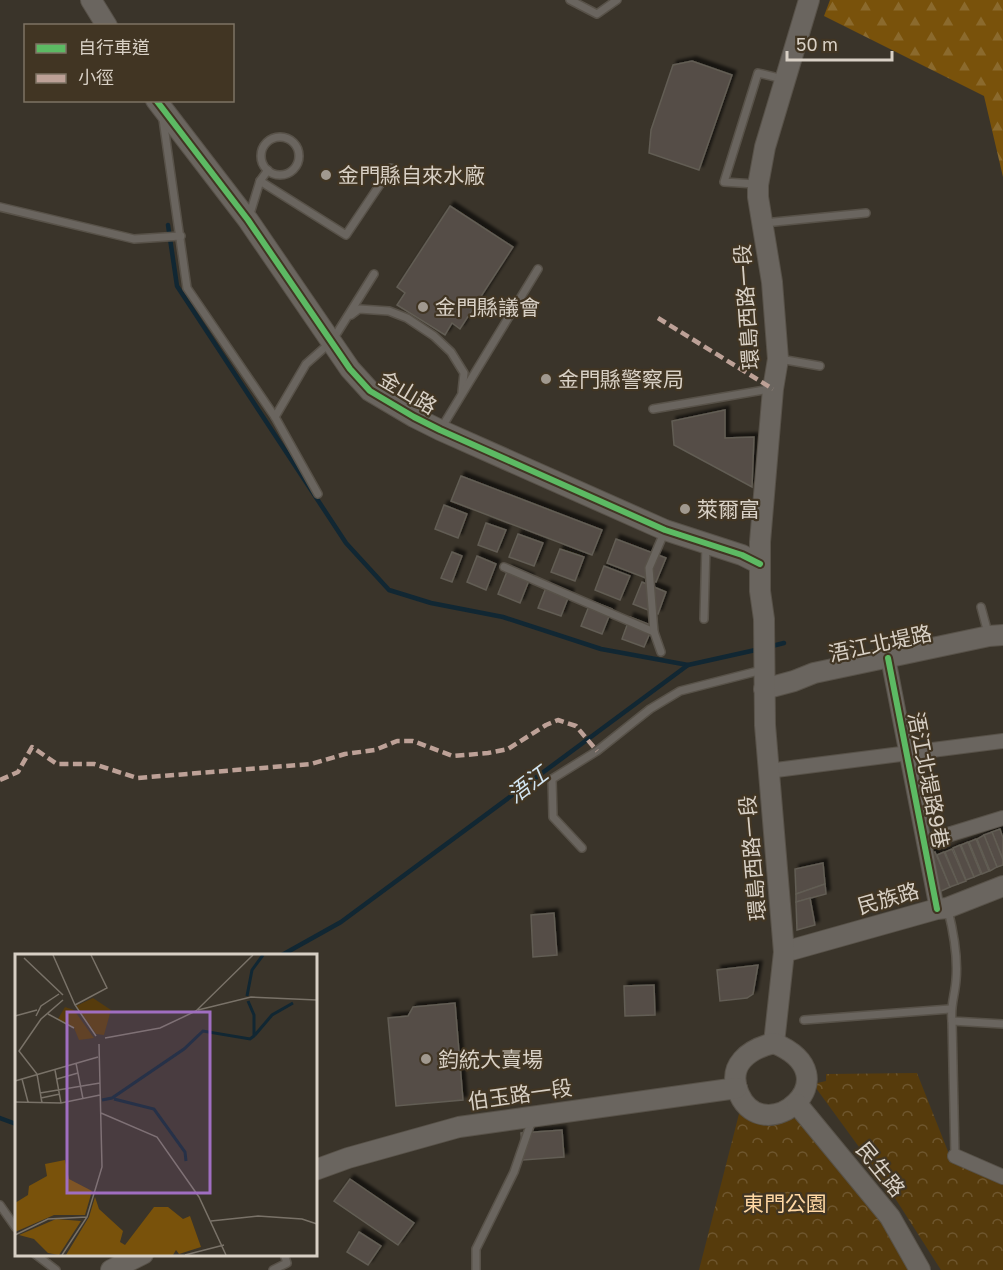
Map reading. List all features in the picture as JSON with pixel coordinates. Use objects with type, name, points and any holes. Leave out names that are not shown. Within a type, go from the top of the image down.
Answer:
[{"type":"main road","points":[[91,0],[106,24]]},
{"type":"main road","name":"環島西路一段","points":[[774,1043],[784,952],[768,771],[764,618],[760,591],[760,564],[773,389],[778,359],[772,282],[758,197],[758,184],[765,147],[809,0]]},
{"type":"main road","name":"金山路","points":[[159,105],[248,220],[350,369],[370,392],[440,430],[665,530],[742,555],[760,564]]},
{"type":"main road","name":"浯江北堤路","points":[[765,679],[794,681],[814,673],[996,635]]},
{"type":"main road","name":"民族路","points":[[784,952],[942,908],[1003,886]]},
{"type":"main road","points":[[774,1043],[793,1052],[801,1060],[806,1071],[807,1083],[804,1094],[797,1104],[789,1110],[767,1115],[747,1106],[736,1088],[736,1077],[743,1058],[760,1046],[774,1043]]},
{"type":"main road","name":"伯玉路一段","points":[[316,1170],[348,1158],[459,1127],[736,1088]]},
{"type":"main road","name":"民生路","points":[[797,1104],[890,1218],[920,1270]]},
{"type":"main road","points":[[111,1270],[141,1255]]},
{"type":"street","name":"浯江北堤路9巷","points":[[888,658],[925,842],[942,908]]},
{"type":"street","points":[[768,771],[1003,741]]},
{"type":"street","points":[[925,842],[1003,818]]},
{"type":"street","points":[[955,1156],[1003,1177]]},
{"type":"lane","points":[[570,0],[597,14],[617,0]]},
{"type":"lane","points":[[758,184],[724,182],[758,73],[784,80]]},
{"type":"lane","points":[[159,105],[181,236],[187,288],[275,417],[318,494]]},
{"type":"lane","points":[[280,137],[296,145],[299,156],[295,168],[285,174],[268,170],[262,159],[264,146],[273,138],[280,137]]},
{"type":"lane","points":[[260,181],[346,235],[391,168]]},
{"type":"lane","points":[[248,220],[260,181],[268,170]]},
{"type":"lane","points":[[0,207],[134,239],[181,236]]},
{"type":"lane","points":[[764,223],[866,213]]},
{"type":"lane","points":[[440,430],[538,269]]},
{"type":"lane","points":[[275,417],[306,364],[332,341],[374,274]]},
{"type":"lane","points":[[347,318],[359,309],[389,311],[407,318],[434,336],[451,352],[464,373],[462,395]]},
{"type":"lane","points":[[778,359],[820,366]]},
{"type":"lane","points":[[653,410],[773,389]]},
{"type":"lane","points":[[661,652],[654,632],[649,568],[665,530]]},
{"type":"lane","points":[[704,619],[705,544]]},
{"type":"lane","points":[[504,567],[654,632]]},
{"type":"lane","points":[[981,607],[996,635]]},
{"type":"lane","points":[[582,848],[553,817],[552,779],[597,751],[650,709],[680,691],[765,679]]},
{"type":"lane","points":[[942,908],[953,928],[956,979],[950,1009],[955,1156]]},
{"type":"lane","points":[[804,1020],[950,1009]]},
{"type":"lane","points":[[952,1021],[1003,1024]]},
{"type":"lane","points":[[476,1270],[476,1249],[514,1172],[533,1118]]},
{"type":"lane","points":[[0,1205],[15,1226]]},
{"type":"lane","points":[[36,1255],[56,1270]]},
{"type":"lane","points":[[273,1270],[287,1263],[284,1255]]},
{"type":"green space","points":[[830,0],[1003,0],[1003,177],[984,96],[824,16]]},
{"type":"green space","name":"東門公園","points":[[917,1073],[951,1159],[1003,1179],[1003,1270],[941,1270],[886,1184],[813,1084],[826,1081],[826,1074]]},
{"type":"green space","name":"東門公園","points":[[740,1110],[772,1126],[796,1118],[886,1223],[913,1270],[699,1270]]},
{"type":"building","points":[[692,61],[732,75],[699,170],[649,153],[651,130],[673,65]]},
{"type":"building","name":"金門縣議會","points":[[450,206],[513,247],[460,329],[452,323],[445,335],[397,305],[405,293],[397,287]]},
{"type":"building","points":[[725,410],[725,438],[754,437],[752,487],[674,445],[672,421]]},
{"type":"building","points":[[461,476],[602,530],[592,555],[451,501]]},
{"type":"building","points":[[444,505],[467,514],[458,538],[435,529]]},
{"type":"building","points":[[486,523],[506,530],[497,552],[478,545]]},
{"type":"building","points":[[518,534],[543,543],[534,566],[509,557]]},
{"type":"building","points":[[616,539],[666,558],[656,582],[607,563]]},
{"type":"building","points":[[560,549],[584,557],[575,581],[551,572]]},
{"type":"building","points":[[452,552],[462,556],[452,582],[441,578]]},
{"type":"building","points":[[477,556],[496,564],[486,590],[467,582]]},
{"type":"building","points":[[604,566],[630,576],[620,600],[595,590]]},
{"type":"building","points":[[508,569],[530,578],[520,603],[498,594]]},
{"type":"building","points":[[642,582],[666,592],[658,614],[633,604]]},
{"type":"building","points":[[547,585],[570,593],[561,616],[538,608]]},
{"type":"building","points":[[591,601],[612,609],[602,634],[581,626]]},
{"type":"building","points":[[630,617],[653,626],[644,647],[622,639]]},
{"type":"building","points":[[1000,829],[1003,838],[1003,859],[992,832]]},
{"type":"building","points":[[992,832],[1003,860],[1003,865],[997,867],[984,835]]},
{"type":"building","points":[[984,835],[997,867],[990,871],[977,839]]},
{"type":"building","points":[[976,839],[989,871],[982,874],[969,842]]},
{"type":"building","points":[[968,842],[981,874],[974,877],[961,845]]},
{"type":"building","points":[[960,845],[974,877],[966,880],[953,848]]},
{"type":"building","points":[[952,849],[966,881],[958,884],[945,852]]},
{"type":"building","points":[[935,852],[950,887],[939,892],[924,856]]},
{"type":"building","points":[[944,852],[958,884],[950,887],[937,855]]},
{"type":"building","points":[[823,863],[825,884],[796,894],[795,869]]},
{"type":"building","points":[[825,884],[826,894],[796,902],[796,894]]},
{"type":"building","points":[[810,898],[815,925],[797,930],[796,902]]},
{"type":"building","points":[[554,913],[557,955],[533,957],[531,915]]},
{"type":"building","points":[[758,965],[753,994],[747,998],[720,1001],[717,970]]},
{"type":"building","points":[[654,985],[655,1015],[625,1016],[624,986]]},
{"type":"building","name":"鈞統大賣場","points":[[455,1003],[463,1100],[396,1106],[388,1018],[408,1016],[413,1007]]},
{"type":"building","points":[[562,1130],[564,1157],[523,1160],[521,1133]]},
{"type":"building","points":[[350,1179],[414,1223],[398,1245],[334,1201]]},
{"type":"building","points":[[359,1232],[381,1246],[368,1265],[347,1252]]},
{"type":"waterway","points":[[168,225],[177,286],[346,543],[389,590],[431,603],[503,617],[601,649],[688,665]]},
{"type":"waterway","name":"浯江","points":[[768,647],[784,643]]},
{"type":"waterway","name":"浯江","points":[[284,954],[341,922],[688,665],[760,649]]},
{"type":"waterway","name":"浯江","points":[[0,1118],[15,1124]]},
{"type":"marked path","points":[[658,318],[773,389]]},
{"type":"marked path","points":[[0,780],[18,772],[32,747],[57,764],[94,764],[137,778],[311,764],[345,754],[375,750],[397,741],[413,741],[453,756],[488,753],[508,749],[558,720],[576,726],[597,751]]},
{"type":"cycle path","points":[[158,102],[248,220],[350,369],[370,391],[440,430],[665,530],[742,555],[760,564]]},
{"type":"cycle path","points":[[888,658],[937,909]]},
{"type":"place","name":"金門縣自來水廠","points":[[326,175]]},
{"type":"place","name":"金門縣議會","points":[[423,307]]},
{"type":"place","name":"金門縣警察局","points":[[546,379]]},
{"type":"place","name":"萊爾富","points":[[685,509]]},
{"type":"place","name":"鈞統大賣場","points":[[426,1059]]}]
